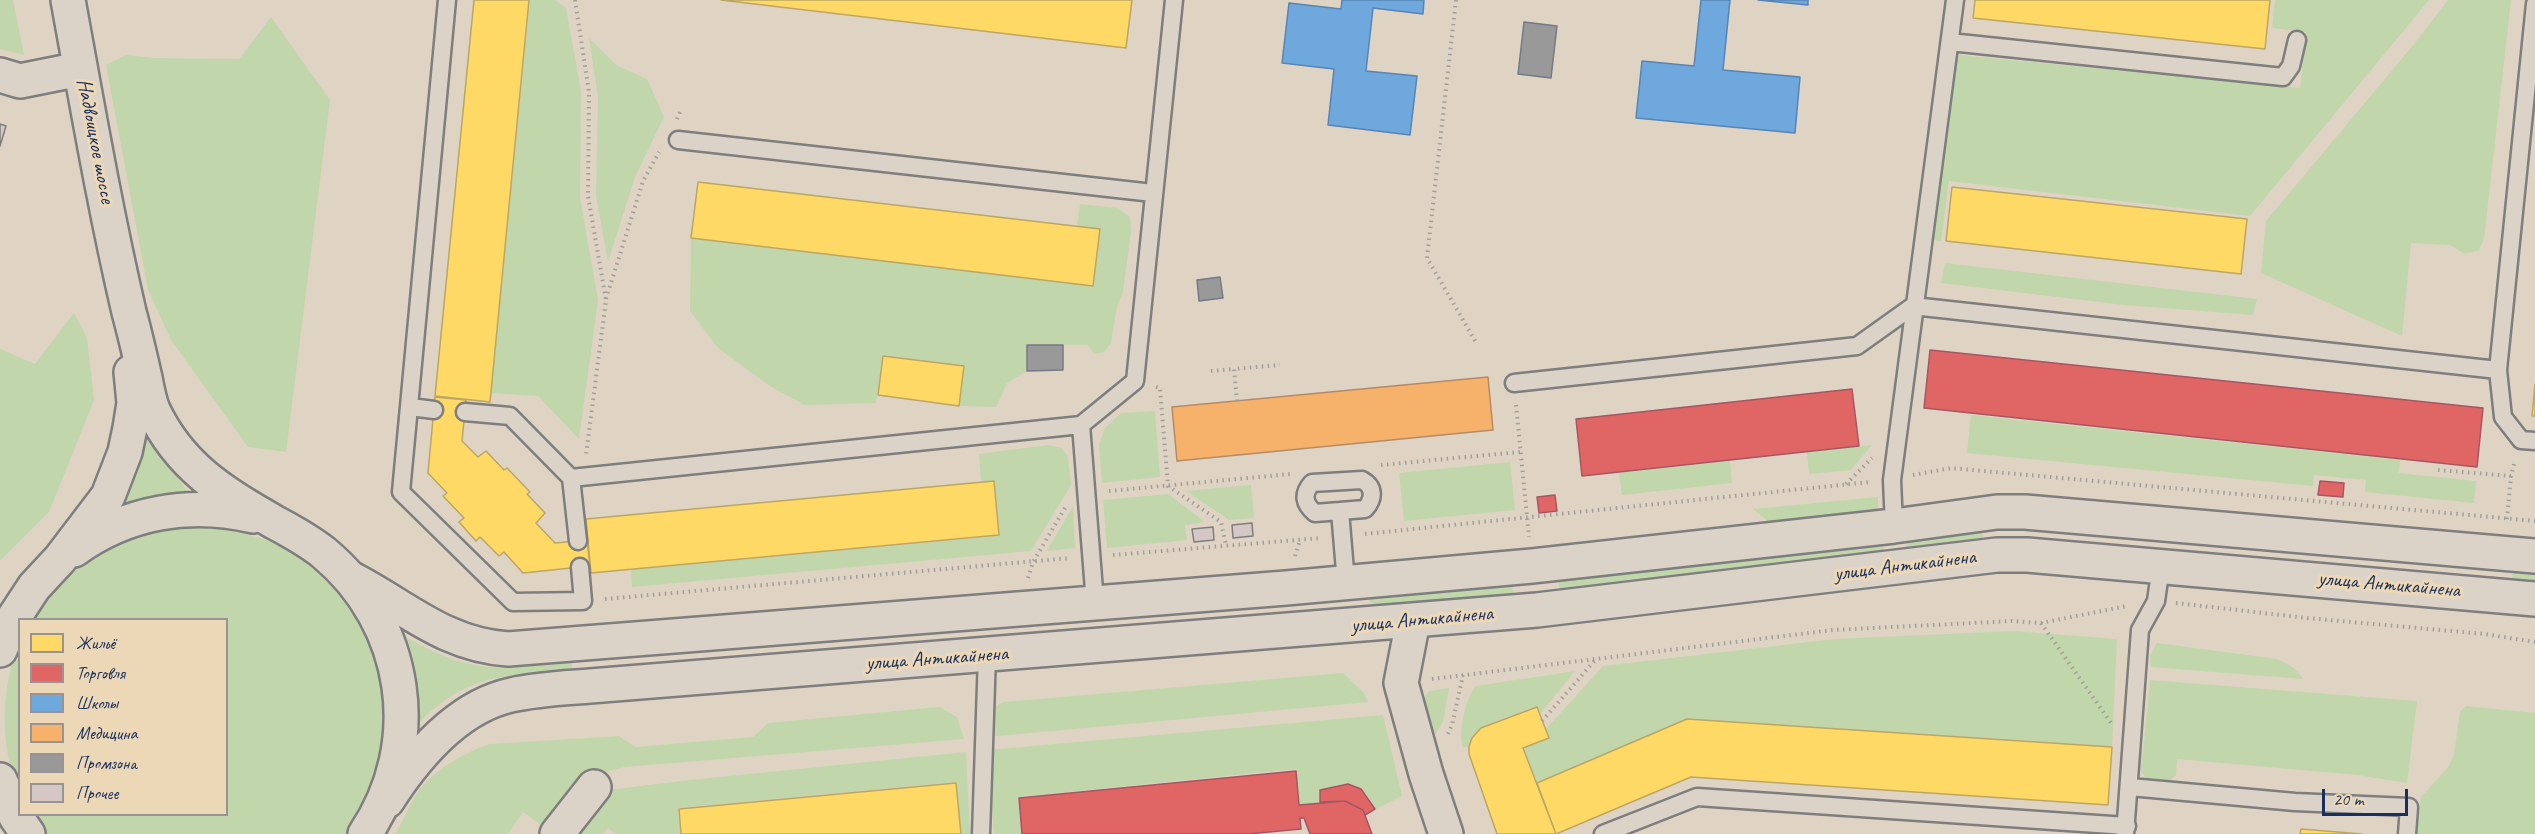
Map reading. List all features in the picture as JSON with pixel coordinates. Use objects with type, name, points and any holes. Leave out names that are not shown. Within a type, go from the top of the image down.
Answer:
[{"type":"street","name":"Надвоицкое шоссе","points":[[68,0],[122,281]]},
{"type":"street","points":[[0,75],[20,81],[81,69]]},
{"type":"street","points":[[122,281],[152,406],[163,430],[199,474],[228,496],[322,551],[350,578],[370,604],[389,641],[396,665],[402,715],[396,764],[386,795],[366,833]]},
{"type":"street","points":[[0,650],[6,626],[34,587],[60,559],[108,496],[126,444],[134,404],[122,281]]},
{"type":"street","points":[[60,559],[93,536],[131,519],[170,510],[211,509],[251,516],[289,531]]},
{"type":"street","name":"улица Антикайнена","points":[[350,578],[444,634],[465,642],[508,649],[1346,583],[1583,561],[1997,512],[2025,512],[2535,556]]},
{"type":"street","name":"улица Антикайнена","points":[[366,833],[405,773],[425,750],[470,712],[490,701],[510,695],[590,686],[1537,610],[1997,555],[2027,555],[2535,598]]},
{"type":"street","points":[[1346,583],[1348,626]]},
{"type":"street","points":[[1413,621],[1401,683],[1426,774],[1446,834]]},
{"type":"street","points":[[0,780],[16,817],[28,834]]},
{"type":"street","points":[[557,834],[594,787]]},
{"type":"lane","points":[[447,0],[401,492],[513,602],[583,601],[580,567]]},
{"type":"lane","points":[[577,477],[1081,425],[1136,381],[1174,0]]},
{"type":"lane","points":[[1894,526],[1892,480],[1913,306],[1955,0]]},
{"type":"lane","points":[[2528,440],[2503,417],[2498,370],[2535,4]]},
{"type":"lane","points":[[1950,42],[2283,77],[2291,66],[2297,40]]},
{"type":"lane","points":[[678,140],[1153,194]]},
{"type":"lane","points":[[1514,383],[1857,346],[1913,306],[2498,370]]},
{"type":"lane","points":[[410,407],[434,410]]},
{"type":"lane","points":[[465,412],[510,416],[577,477],[578,541]]},
{"type":"lane","points":[[1081,425],[1095,603]]},
{"type":"lane","points":[[1340,511],[1346,583]]},
{"type":"lane","points":[[1603,834],[1697,797],[2126,830],[2140,630],[2156,601],[2161,566]]},
{"type":"lane","points":[[981,834],[987,655]]},
{"type":"lane","points":[[2130,787],[2295,802],[2409,807],[2406,834]]},
{"type":"path","points":[[575,0],[589,92],[588,196],[606,300]]},
{"type":"path","points":[[1456,0],[1427,258],[1477,344]]},
{"type":"path","points":[[676,120],[681,110]]},
{"type":"path","points":[[577,477],[606,300],[643,181],[659,151]]},
{"type":"path","points":[[1211,371],[1280,365]]},
{"type":"path","points":[[1234,369],[1237,401]]},
{"type":"path","points":[[1136,381],[1160,388],[1168,486],[1221,522],[1226,545]]},
{"type":"path","points":[[1514,383],[1529,538]]},
{"type":"path","points":[[2507,519],[2511,476],[2528,440]]},
{"type":"path","points":[[583,601],[1527,519],[1892,480],[1951,468],[2535,521]]},
{"type":"path","points":[[2438,470],[2511,476]]},
{"type":"path","points":[[1017,609],[1033,562],[1085,473]]},
{"type":"path","points":[[1401,683],[1598,657],[1833,630],[2012,621],[2041,623],[2156,601],[2307,618],[2485,633],[2535,642]]},
{"type":"path","points":[[2041,623],[2132,755]]},
{"type":"path","points":[[1542,721],[1598,657]]},
{"type":"path","points":[[1452,725],[1463,675]]},
{"type":"green space","points":[[0,0],[13,0],[24,55],[0,49]]},
{"type":"green space","points":[[530,0],[555,0],[566,8],[581,91],[580,197],[598,300],[579,439],[538,396],[491,393]]},
{"type":"green space","points":[[2275,0],[2429,0],[2250,216],[1949,181],[1941,241],[1925,239],[1938,53],[2300,88],[2306,32],[2272,28]]},
{"type":"green space","points":[[2448,0],[2511,0],[2484,239],[2479,250],[2465,254],[2450,245],[2411,243],[2402,336],[2261,273],[2266,221]]},
{"type":"green space","points":[[271,17],[330,100],[286,452],[248,447],[171,340],[148,290],[106,65],[126,55],[154,58],[239,59]]},
{"type":"green space","points":[[589,38],[616,65],[647,79],[664,117],[635,177],[608,262],[596,196],[598,97]]},
{"type":"green space","points":[[1080,204],[1118,208],[1130,217],[1131,232],[1123,292],[1117,306],[1111,343],[1104,352],[1094,354],[1088,345],[1027,345],[1027,371],[1007,383],[996,407],[959,406],[964,366],[883,355],[876,403],[805,405],[771,387],[718,348],[690,311],[691,238],[1093,285],[1100,229],[1077,226]]},
{"type":"green space","points":[[1945,263],[2257,299],[2253,315],[2124,305],[1941,283]]},
{"type":"green space","points":[[74,313],[87,338],[94,400],[49,512],[0,561],[0,349],[35,364]]},
{"type":"green space","points":[[1155,411],[1160,477],[1102,483],[1099,445],[1105,428],[1121,413]]},
{"type":"green space","points":[[1971,415],[2400,460],[2399,473],[2476,481],[2474,503],[2365,492],[2366,480],[2314,475],[2313,486],[1967,453]]},
{"type":"green space","points":[[144,418],[161,454],[191,497],[119,513]]},
{"type":"green space","points":[[1048,445],[1062,448],[1068,457],[1071,485],[1031,551],[632,587],[631,570],[999,536],[994,482],[981,482],[979,454]]},
{"type":"green space","points":[[1872,445],[1851,470],[1809,474],[1807,452]]},
{"type":"green space","points":[[1730,461],[1732,483],[1622,495],[1619,473]]},
{"type":"green space","points":[[1510,462],[1515,510],[1404,521],[1399,473]]},
{"type":"green space","points":[[1251,485],[1254,518],[1229,520],[1186,491]]},
{"type":"green space","points":[[1168,494],[1205,522],[1185,525],[1187,540],[1107,548],[1103,500]]},
{"type":"green space","points":[[1878,497],[1878,510],[1872,516],[1774,526],[1753,509]]},
{"type":"green space","points":[[1073,506],[1075,548],[1047,551]]},
{"type":"green space","points":[[206,527],[251,536],[277,545],[306,562],[330,584],[351,610],[367,638],[379,669],[385,702],[385,735],[373,786],[347,834],[43,834],[30,816],[228,816],[228,618],[32,618],[48,596],[85,561],[128,540],[178,529]]},
{"type":"green space","points":[[1981,530],[1985,543],[1908,552],[1906,549],[1907,539]]},
{"type":"green space","points":[[1878,544],[1886,553],[1560,592],[1558,576]]},
{"type":"green space","points":[[2513,570],[2535,572],[2535,589],[2511,587]]},
{"type":"green space","points":[[1512,581],[1513,595],[1378,608],[1369,601],[1369,594]]},
{"type":"green space","points":[[2013,631],[2117,639],[2112,747],[1687,719],[1537,783],[1523,748],[1549,738],[1546,729],[1603,666],[1835,639]]},
{"type":"green space","points":[[406,637],[437,653],[470,664],[513,667],[572,660],[572,670],[487,680],[452,696],[416,726],[417,681]]},
{"type":"green space","points":[[2157,643],[2277,659],[2295,669],[2303,679],[2151,667],[2150,656]]},
{"type":"green space","points":[[18,645],[18,791],[8,756],[5,718],[8,680]]},
{"type":"green space","points":[[1575,671],[1540,714],[1536,707],[1498,720],[1480,731],[1469,746],[1463,748],[1461,734],[1464,716],[1472,691],[1476,686]]},
{"type":"green space","points":[[1343,673],[1364,693],[1368,702],[987,737],[992,711],[1004,702]]},
{"type":"green space","points":[[2150,680],[2417,701],[2407,783],[2358,775],[2177,759],[2176,775],[2169,781],[2148,780],[2141,772]]},
{"type":"green space","points":[[1449,688],[1443,722],[1431,741],[1421,702],[1429,691]]},
{"type":"green space","points":[[2466,706],[2535,713],[2535,834],[2414,834],[2421,797],[2449,766],[2454,754],[2460,712]]},
{"type":"green space","points":[[939,707],[957,717],[964,739],[625,767],[586,777],[545,828],[523,812],[508,834],[395,834],[417,793],[431,777],[460,757],[490,744],[619,736],[635,747],[753,737],[768,723]]},
{"type":"green space","points":[[1383,715],[1402,796],[1376,809],[1358,787],[1346,784],[1319,790],[1319,802],[1300,806],[1296,769],[1018,797],[1021,834],[994,834],[988,750]]},
{"type":"green space","points":[[966,752],[970,834],[962,834],[956,782],[678,808],[680,834],[616,834],[608,828],[603,834],[581,834],[574,824],[608,790]]},
{"type":"building: Жильё","points":[[474,0],[529,0],[490,402],[435,396]]},
{"type":"building: Жильё","points":[[721,0],[1132,0],[1126,48]]},
{"type":"building: Жильё","points":[[1975,0],[2270,0],[2265,49],[1973,18]]},
{"type":"building: Жильё","points":[[698,182],[1100,229],[1093,286],[691,238]]},
{"type":"building: Жильё","points":[[1952,187],[2247,219],[2241,274],[1946,241]]},
{"type":"building: Жильё","points":[[883,356],[964,366],[959,406],[878,395]]},
{"type":"building: Жильё","points":[[2535,384],[2535,416],[2532,416]]},
{"type":"building: Жильё","points":[[435,397],[466,400],[462,441],[478,457],[486,451],[504,470],[507,468],[530,492],[527,494],[545,513],[536,523],[555,543],[587,540],[590,566],[523,573],[504,552],[499,556],[480,537],[476,541],[459,522],[464,518],[443,496],[447,493],[428,473]]},
{"type":"building: Жильё","points":[[994,481],[999,535],[591,573],[586,519]]},
{"type":"building: Жильё","points":[[1537,707],[1549,738],[1523,748],[1556,834],[1497,834],[1469,754],[1469,746],[1472,738],[1481,728]]},
{"type":"building: Жильё","points":[[1687,719],[2112,747],[2108,805],[1691,777],[1556,834],[1537,783]]},
{"type":"building: Жильё","points":[[956,783],[961,834],[681,834],[679,809]]},
{"type":"building: Жильё","points":[[2301,829],[2362,834],[2300,834]]},
{"type":"building: Торговля","points":[[1930,350],[2483,408],[2477,467],[1924,408]]},
{"type":"building: Торговля","points":[[1852,389],[1859,446],[1582,476],[1576,419]]},
{"type":"building: Торговля","points":[[2320,481],[2344,483],[2343,497],[2318,495]]},
{"type":"building: Торговля","points":[[1555,495],[1557,511],[1539,513],[1537,497]]},
{"type":"building: Торговля","points":[[1296,771],[1299,805],[1345,801],[1363,810],[1372,834],[1310,834],[1304,818],[1300,818],[1301,829],[1248,834],[1022,834],[1019,798]]},
{"type":"building: Торговля","points":[[1348,784],[1361,789],[1375,809],[1365,815],[1363,810],[1345,801],[1320,802],[1320,790]]},
{"type":"building: Школы","points":[[1342,0],[1424,0],[1423,14],[1373,8],[1366,71],[1417,76],[1410,135],[1328,125],[1334,69],[1282,63],[1289,3],[1341,9]]},
{"type":"building: Школы","points":[[1701,0],[1730,0],[1723,70],[1800,77],[1795,133],[1636,118],[1642,61],[1694,66]]},
{"type":"building: Школы","points":[[1758,0],[1808,0],[1808,5]]},
{"type":"building: Медицина","points":[[1488,377],[1493,430],[1177,461],[1172,407]]},
{"type":"building: Промзона","points":[[1524,22],[1557,26],[1551,78],[1518,74]]},
{"type":"building: Промзона","points":[[1220,277],[1223,298],[1199,301],[1197,280]]},
{"type":"building: Промзона","points":[[1027,345],[1063,345],[1063,370],[1027,371]]},
{"type":"building: Прочее","points":[[0,124],[6,126],[0,146]]},
{"type":"building: Прочее","points":[[1252,523],[1253,536],[1233,538],[1232,525]]},
{"type":"building: Прочее","points":[[1213,527],[1214,540],[1194,542],[1192,529]]}]
